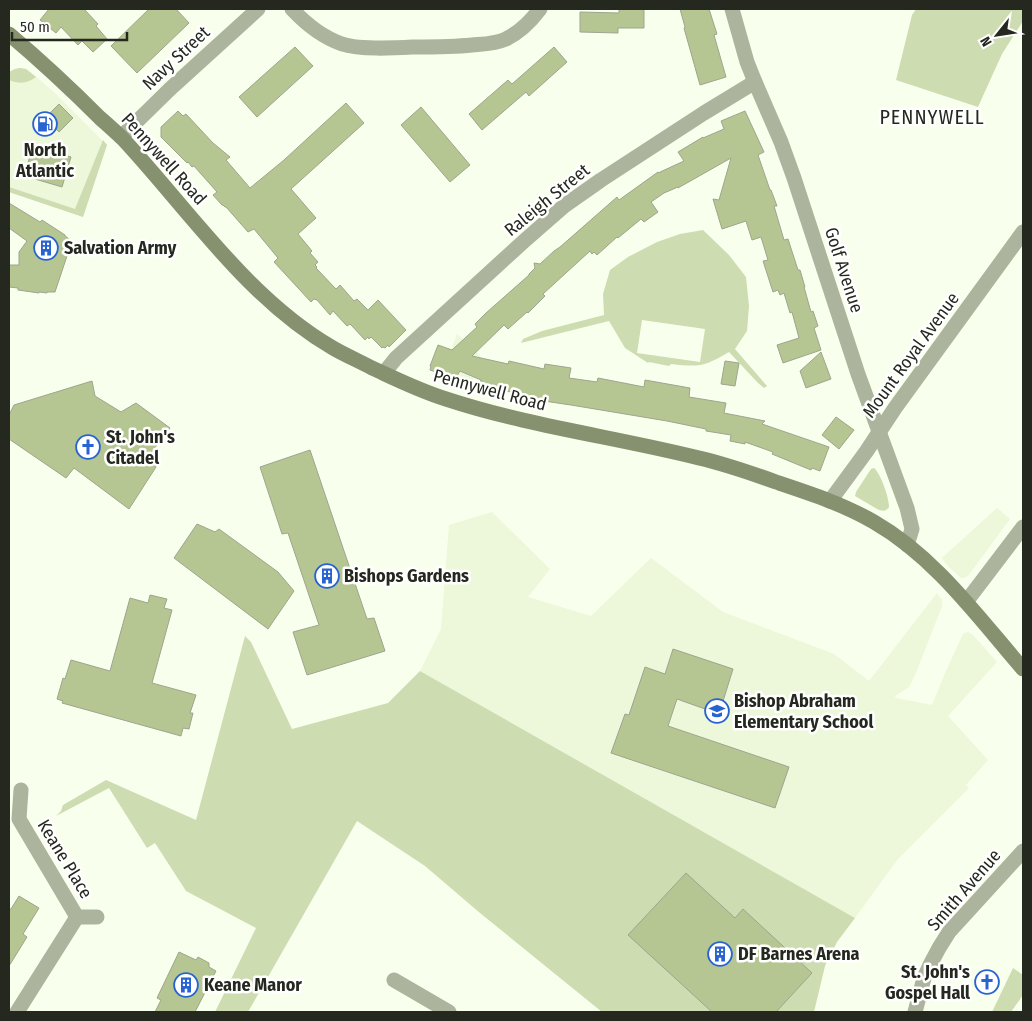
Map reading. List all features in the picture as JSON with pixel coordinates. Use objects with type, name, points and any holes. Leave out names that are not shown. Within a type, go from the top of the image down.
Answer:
[{"type":"street","name":"Navy Street","points":[[121,137],[170,89],[258,9]]},
{"type":"street","points":[[292,9],[303,21],[324,36],[344,44],[380,48],[489,44],[506,39],[532,20],[540,9]]},
{"type":"street","name":"Golf Avenue","points":[[732,9],[738,35],[794,178],[849,347],[907,508],[912,529],[906,545]]},
{"type":"street","name":"Pennywell Road","points":[[9,34],[58,77],[121,137],[228,258],[268,300],[294,322],[332,347],[384,374],[427,393],[470,407],[699,458],[758,475],[830,501],[874,522],[937,571],[1023,669]]},
{"type":"street","name":"Raleigh Street","points":[[384,374],[396,358],[564,206],[704,112],[755,82]]},
{"type":"street","name":"Mount Royal Avenue","points":[[830,501],[1023,232]]},
{"type":"street","points":[[966,602],[1023,527]]},
{"type":"street","name":"Keane Place","points":[[21,790],[19,819],[78,917]]},
{"type":"street","name":"Smith Avenue","points":[[915,1012],[924,978],[944,940],[1023,850]]},
{"type":"street","name":"Keane Place","points":[[78,917],[97,917]]},
{"type":"street","name":"Keane Place","points":[[17,1012],[78,917]]},
{"type":"street","points":[[394,980],[449,1012]]},
{"type":"shaded area","points":[[916,9],[1023,9],[1023,21],[1002,54],[978,107],[896,80],[912,15]]},
{"type":"shaded area","points":[[20,68],[32,73],[55,93],[107,145],[83,217],[9,192],[9,72]]},
{"type":"shaded area","points":[[20,68],[26,69],[36,77],[23,83],[9,80],[9,72]]},
{"type":"shaded area","points":[[103,140],[107,145],[83,217],[9,192],[9,187],[75,209]]},
{"type":"shaded area","points":[[703,230],[729,255],[746,277],[749,306],[747,331],[735,349],[767,386],[764,388],[758,383],[729,352],[701,365],[671,364],[669,366],[648,363],[625,348],[609,321],[521,343],[523,339],[542,331],[604,315],[603,294],[610,270],[628,257],[657,242],[680,234]],"holes":[[[642,320],[705,329],[700,362],[637,353]]]},
{"type":"shaded area","points":[[457,334],[480,355],[470,391],[440,381]]},
{"type":"shaded area","points":[[874,468],[882,481],[888,498],[889,507],[882,511],[855,496],[871,469]]},
{"type":"shaded area","points":[[997,508],[1010,519],[968,576],[961,578],[942,558]]},
{"type":"shaded area","name":"Bishop Abraham Elementary School","points":[[492,512],[550,569],[528,597],[591,616],[651,558],[723,612],[834,654],[869,681],[937,593],[942,600],[942,606],[916,673],[909,687],[895,696],[896,698],[932,705],[963,634],[968,632],[973,635],[997,662],[948,716],[988,760],[966,785],[969,788],[898,859],[855,918],[420,671],[441,629],[449,525]]},
{"type":"shaded area","points":[[245,636],[251,642],[292,729],[388,703],[420,671],[855,918],[837,942],[825,966],[814,1012],[602,1012],[425,866],[357,821],[248,1012],[215,1012],[256,928],[186,891],[155,843],[147,848],[109,788],[56,816],[61,811],[63,805],[106,780],[196,820]]},
{"type":"shaded area","points":[[1013,968],[1023,975],[1023,995],[1011,1012],[992,1012]]},
{"type":"building","points":[[49,9],[84,9],[98,24],[96,26],[107,39],[93,52],[82,41],[78,45],[61,27],[56,33],[40,20]]},
{"type":"building","points":[[149,9],[176,9],[189,23],[137,73],[111,46]]},
{"type":"building","points":[[619,9],[644,9],[644,28],[618,28],[618,33],[580,32],[580,12],[619,13]]},
{"type":"building","points":[[680,9],[709,9],[717,34],[714,35],[726,77],[700,85]]},
{"type":"building","points":[[295,47],[313,66],[257,117],[239,97]]},
{"type":"building","points":[[554,47],[567,62],[529,96],[526,92],[482,130],[469,114],[508,80],[512,84]]},
{"type":"building","points":[[346,103],[364,123],[291,189],[316,218],[298,234],[312,251],[310,253],[318,262],[315,265],[316,268],[336,289],[340,285],[354,301],[357,299],[368,310],[378,300],[406,330],[389,347],[388,345],[385,348],[382,348],[371,337],[365,340],[350,324],[347,326],[333,311],[330,315],[317,300],[314,299],[311,302],[274,262],[278,258],[254,229],[248,232],[213,195],[217,192],[194,166],[192,167],[187,163],[161,137],[161,127],[178,111],[183,116],[186,114],[213,143],[230,157],[226,160],[250,188],[284,160]]},
{"type":"building","points":[[59,104],[73,118],[59,132],[45,118]]},
{"type":"building","points":[[421,107],[470,165],[450,182],[401,125]]},
{"type":"building","points":[[745,111],[764,152],[758,155],[777,206],[774,206],[784,240],[788,239],[798,270],[800,270],[811,312],[813,311],[818,326],[814,328],[821,350],[783,363],[777,345],[799,338],[792,312],[790,313],[784,293],[780,295],[778,290],[773,292],[763,261],[768,260],[761,237],[752,240],[746,221],[722,229],[713,199],[719,200],[731,158],[678,188],[664,193],[651,202],[658,212],[644,222],[641,219],[597,255],[594,252],[592,254],[590,251],[543,294],[545,296],[528,313],[508,329],[504,325],[472,356],[508,364],[509,361],[544,369],[545,364],[571,368],[569,378],[597,382],[598,378],[644,387],[645,380],[690,388],[689,397],[726,403],[724,413],[765,421],[762,424],[829,447],[820,471],[812,468],[811,470],[772,454],[773,452],[745,442],[745,444],[730,441],[731,435],[667,421],[537,400],[537,402],[521,398],[521,394],[479,385],[481,380],[460,371],[455,379],[430,370],[438,345],[452,350],[477,327],[475,324],[486,313],[529,275],[535,268],[534,263],[540,264],[617,197],[619,200],[658,172],[684,161],[678,152],[703,137],[724,129],[721,121]]},
{"type":"building","points":[[33,146],[71,157],[62,187],[35,179],[37,169],[27,166]]},
{"type":"building","name":"Salvation Army","points":[[9,203],[40,222],[42,220],[72,241],[55,292],[39,293],[9,287],[9,265],[19,265],[19,252],[27,241],[9,228]]},
{"type":"building","points":[[821,352],[831,379],[806,388],[800,371]]},
{"type":"building","points":[[725,361],[739,363],[735,386],[721,384]]},
{"type":"building","name":"St. John's Citadel","points":[[92,381],[95,396],[121,412],[136,403],[170,428],[150,454],[156,467],[129,509],[74,468],[66,478],[9,439],[9,415],[14,405]]},
{"type":"building","points":[[836,417],[854,430],[839,449],[822,435]]},
{"type":"building","name":"Bishops Gardens","points":[[310,450],[367,619],[374,618],[385,651],[307,675],[293,632],[319,625],[288,533],[282,534],[260,467]]},
{"type":"building","points":[[197,524],[215,532],[219,529],[278,572],[294,591],[268,629],[174,558]]},
{"type":"building","points":[[150,595],[167,599],[164,608],[172,610],[152,683],[196,695],[190,713],[193,713],[189,729],[183,728],[181,736],[62,703],[63,701],[57,699],[71,660],[110,671],[130,598],[148,603]]},
{"type":"building","points":[[673,649],[733,669],[719,714],[677,699],[668,726],[789,767],[775,808],[611,753],[625,714],[629,715],[645,667],[665,674]]},
{"type":"building","name":"DF Barnes Arena","points":[[686,873],[735,918],[743,909],[812,973],[776,1012],[712,1012],[628,935]]},
{"type":"building","points":[[19,896],[39,908],[23,934],[27,937],[9,966],[9,909],[11,909]]},
{"type":"building","name":"Keane Manor","points":[[179,952],[196,960],[198,957],[209,963],[209,967],[216,971],[195,1012],[155,1012],[161,1000],[157,998]]},
{"type":"place","name":"North Atlantic","points":[[45,124]]},
{"type":"place","name":"Salvation Army","points":[[46,248]]},
{"type":"place","name":"St. John's Citadel","points":[[88,447]]},
{"type":"place","name":"Bishops Gardens","points":[[327,576]]},
{"type":"place","name":"Bishop Abraham Elementary School","points":[[717,711]]},
{"type":"place","name":"DF Barnes Arena","points":[[720,954]]},
{"type":"place","name":"St. John's Gospel Hall","points":[[987,982]]},
{"type":"place","name":"Keane Manor","points":[[186,985]]},
{"type":"district","name":"PENNYWELL","points":[[932,117]]}]
